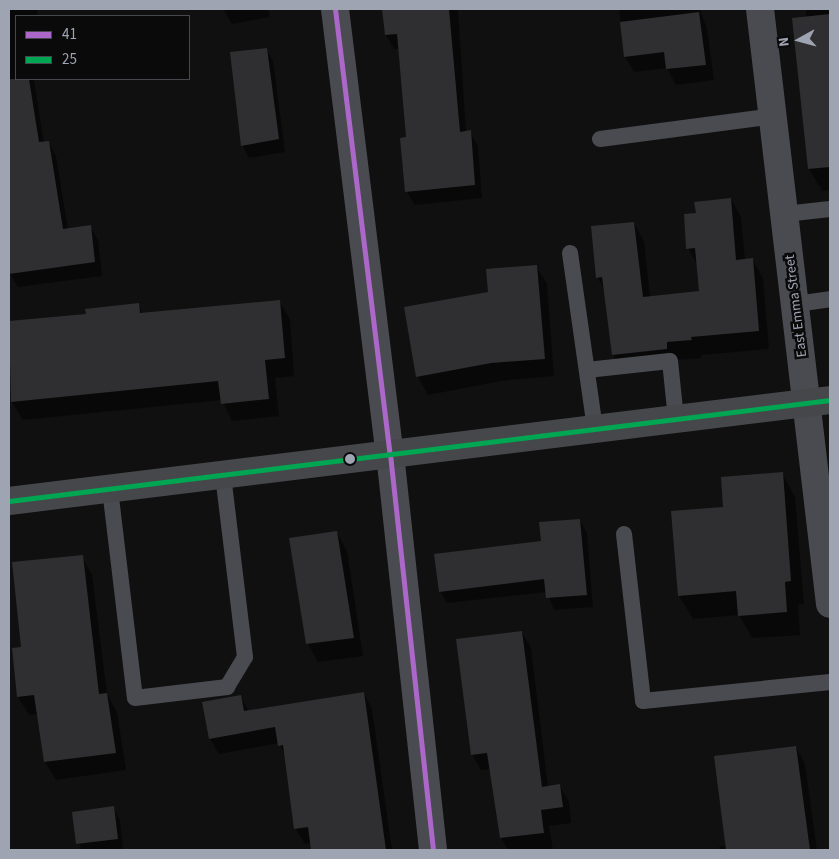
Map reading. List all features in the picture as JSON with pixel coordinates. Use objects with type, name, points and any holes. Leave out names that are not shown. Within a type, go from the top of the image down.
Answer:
[{"type":"main road","points":[[9,501],[819,401]]},
{"type":"street","points":[[335,9],[390,454],[433,850]]},
{"type":"street","name":"East Emma Street","points":[[760,9],[796,304],[819,401],[830,604]]},
{"type":"lane","points":[[600,140],[774,116]]},
{"type":"lane","points":[[785,214],[830,209]]},
{"type":"lane","points":[[570,253],[595,429]]},
{"type":"lane","points":[[796,304],[830,300]]},
{"type":"lane","points":[[587,370],[670,361],[676,419]]},
{"type":"lane","points":[[110,489],[135,698],[227,688],[245,657],[223,474]]},
{"type":"lane","points":[[624,534],[643,701],[830,682]]},
{"type":"building","points":[[382,9],[449,9],[460,132],[471,130],[475,185],[405,192],[400,138],[406,137],[397,34],[385,35]]},
{"type":"building","points":[[699,12],[706,65],[666,69],[664,52],[624,57],[620,22]]},
{"type":"building","points":[[830,14],[830,167],[808,169],[792,18]]},
{"type":"building","points":[[267,48],[279,139],[241,146],[230,52]]},
{"type":"building","points":[[9,79],[15,79],[29,80],[39,142],[49,141],[63,229],[91,225],[95,262],[9,274]]},
{"type":"building","points":[[731,198],[736,260],[753,258],[759,331],[691,337],[692,340],[667,342],[667,349],[612,355],[602,277],[596,278],[591,226],[634,222],[643,297],[699,291],[695,248],[686,249],[684,214],[696,213],[694,202]]},
{"type":"building","points":[[537,265],[545,359],[491,363],[416,377],[404,307],[488,292],[486,269]]},
{"type":"building","points":[[280,300],[285,358],[265,360],[269,399],[221,404],[218,381],[11,402],[9,321],[86,314],[85,309],[139,303],[140,313]]},
{"type":"building","points":[[783,472],[791,581],[785,582],[787,612],[738,616],[736,591],[678,596],[671,511],[723,507],[721,477]]},
{"type":"building","points":[[580,519],[587,595],[546,598],[544,579],[439,592],[434,554],[541,541],[539,522]]},
{"type":"building","points":[[337,531],[354,638],[306,644],[289,538]]},
{"type":"building","points":[[83,555],[99,694],[107,693],[116,753],[44,762],[34,695],[17,697],[12,648],[21,647],[12,562]]},
{"type":"building","points":[[522,631],[542,787],[560,784],[563,807],[541,810],[544,833],[500,838],[487,753],[471,755],[456,639]]},
{"type":"building","points":[[364,692],[386,850],[311,850],[308,827],[294,829],[283,745],[278,746],[275,727],[209,739],[202,702],[241,695],[244,711]]},
{"type":"building","points":[[796,746],[810,850],[726,850],[714,756]]},
{"type":"building","points":[[114,806],[118,839],[76,844],[72,812]]},
{"type":"transit line","name":"41","points":[[335,9],[390,454],[433,850]]},
{"type":"transit line","name":"25","points":[[9,501],[830,400]]}]
